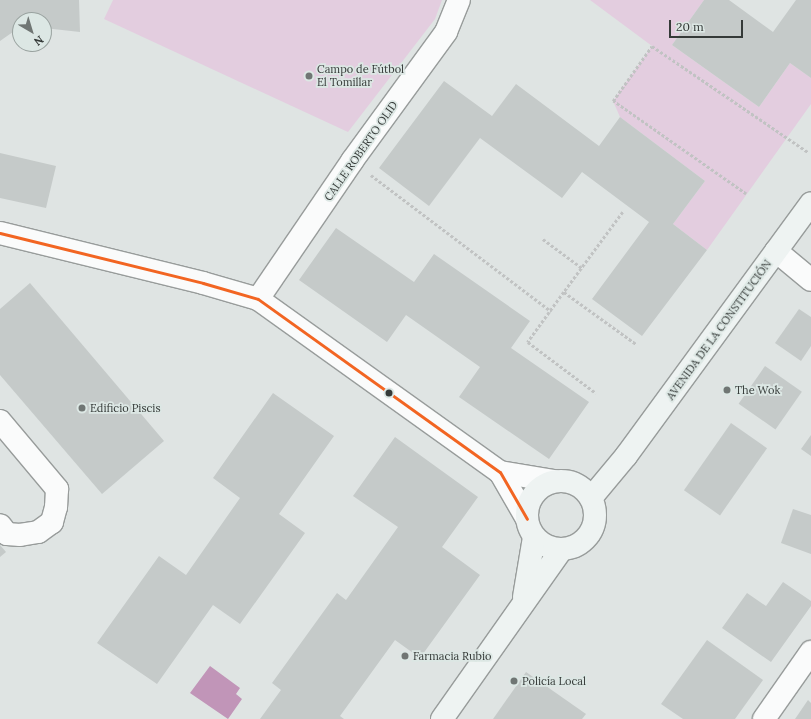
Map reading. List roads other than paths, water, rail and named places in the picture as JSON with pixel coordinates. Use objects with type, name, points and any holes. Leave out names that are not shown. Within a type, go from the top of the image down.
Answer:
[{"type":"main road","name":"AVENIDA DE LA CONSTITUCIÓN","points":[[592,498],[626,456],[811,203]]},
{"type":"main road","name":"AVENIDA DE LA CONSTITUCIÓN","points":[[564,481],[626,456]]},
{"type":"main road","points":[[523,602],[531,528],[528,507],[532,496],[543,485],[564,481],[584,489],[592,498],[596,510],[596,522],[591,533],[573,548],[561,550],[544,545],[531,528]]},
{"type":"main road","points":[[442,719],[561,550]]},
{"type":"street","name":"CALLE ROBERTO OLID","points":[[258,299],[352,161],[446,32],[459,0]]},
{"type":"street","points":[[0,233],[203,283],[258,299],[500,472],[531,528]]},
{"type":"street","points":[[776,251],[811,280]]},
{"type":"street","points":[[0,421],[57,489],[56,507],[52,522],[38,532],[20,535],[7,534],[0,525]]},
{"type":"street","points":[[500,472],[564,481]]},
{"type":"street","points":[[764,719],[811,652]]},
{"type":"place","name":"Campo de Fútbol El Tomillar","points":[[309,76]]},
{"type":"place","name":"The Wok","points":[[727,390]]},
{"type":"place","name":"Edificio Piscis","points":[[82,408]]},
{"type":"place","name":"Farmacia Rubio","points":[[405,656]]},
{"type":"place","name":"Policía Local","points":[[514,681]]}]
